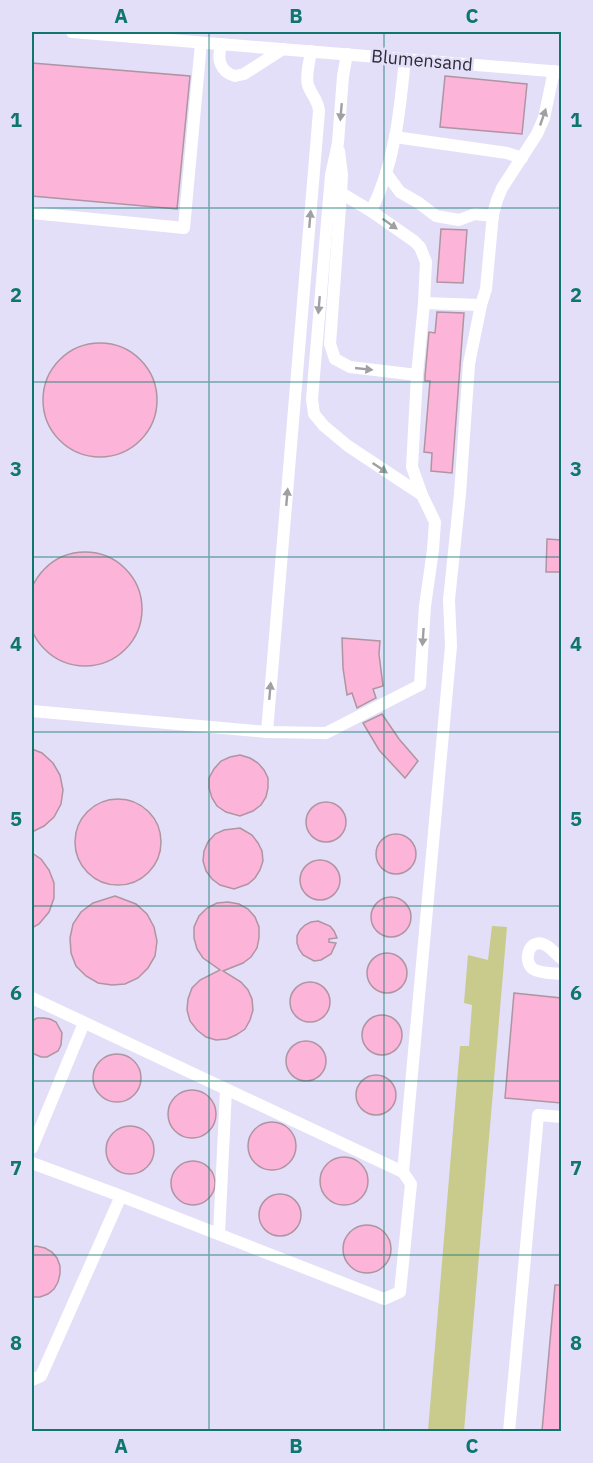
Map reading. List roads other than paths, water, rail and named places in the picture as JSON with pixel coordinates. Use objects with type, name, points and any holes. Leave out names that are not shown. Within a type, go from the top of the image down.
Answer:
[{"type":"street","name":"Blumensand","points":[[72,32],[558,72]]},
{"type":"street","points":[[32,213],[184,228],[201,43]]},
{"type":"street","points":[[222,44],[220,64],[224,71],[235,76],[283,49]]},
{"type":"street","points":[[267,732],[319,111],[318,103],[308,81],[311,51]]},
{"type":"street","points":[[347,54],[338,143],[330,175],[312,399],[314,414],[324,426],[348,446],[422,495]]},
{"type":"street","points":[[371,211],[381,192],[395,137],[405,58]]},
{"type":"street","points":[[403,1172],[451,646],[449,600],[460,494],[469,364],[486,289],[493,216],[497,200],[502,188],[537,134],[558,72]]},
{"type":"street","points":[[395,137],[507,153],[522,158]]},
{"type":"street","points":[[338,143],[342,193],[330,344],[332,352],[336,359],[350,367],[417,375]]},
{"type":"street","points":[[386,173],[400,192],[436,216],[459,220],[475,214],[493,216]]},
{"type":"street","points":[[32,711],[267,732],[326,733],[420,685],[425,606],[435,522],[412,467],[426,262],[420,247],[414,241],[342,193]]},
{"type":"street","points":[[424,303],[481,305]]},
{"type":"street","points":[[561,959],[544,944],[530,947],[528,953],[531,968],[539,972],[561,974]]},
{"type":"street","points":[[32,998],[403,1172],[411,1184],[400,1292],[384,1299],[32,1163]]},
{"type":"street","points":[[32,1148],[84,1023]]},
{"type":"street","points":[[219,1234],[226,1089]]},
{"type":"street","points":[[509,1431],[538,1115],[561,1117]]},
{"type":"street","points":[[32,1380],[42,1376],[121,1196]]}]
